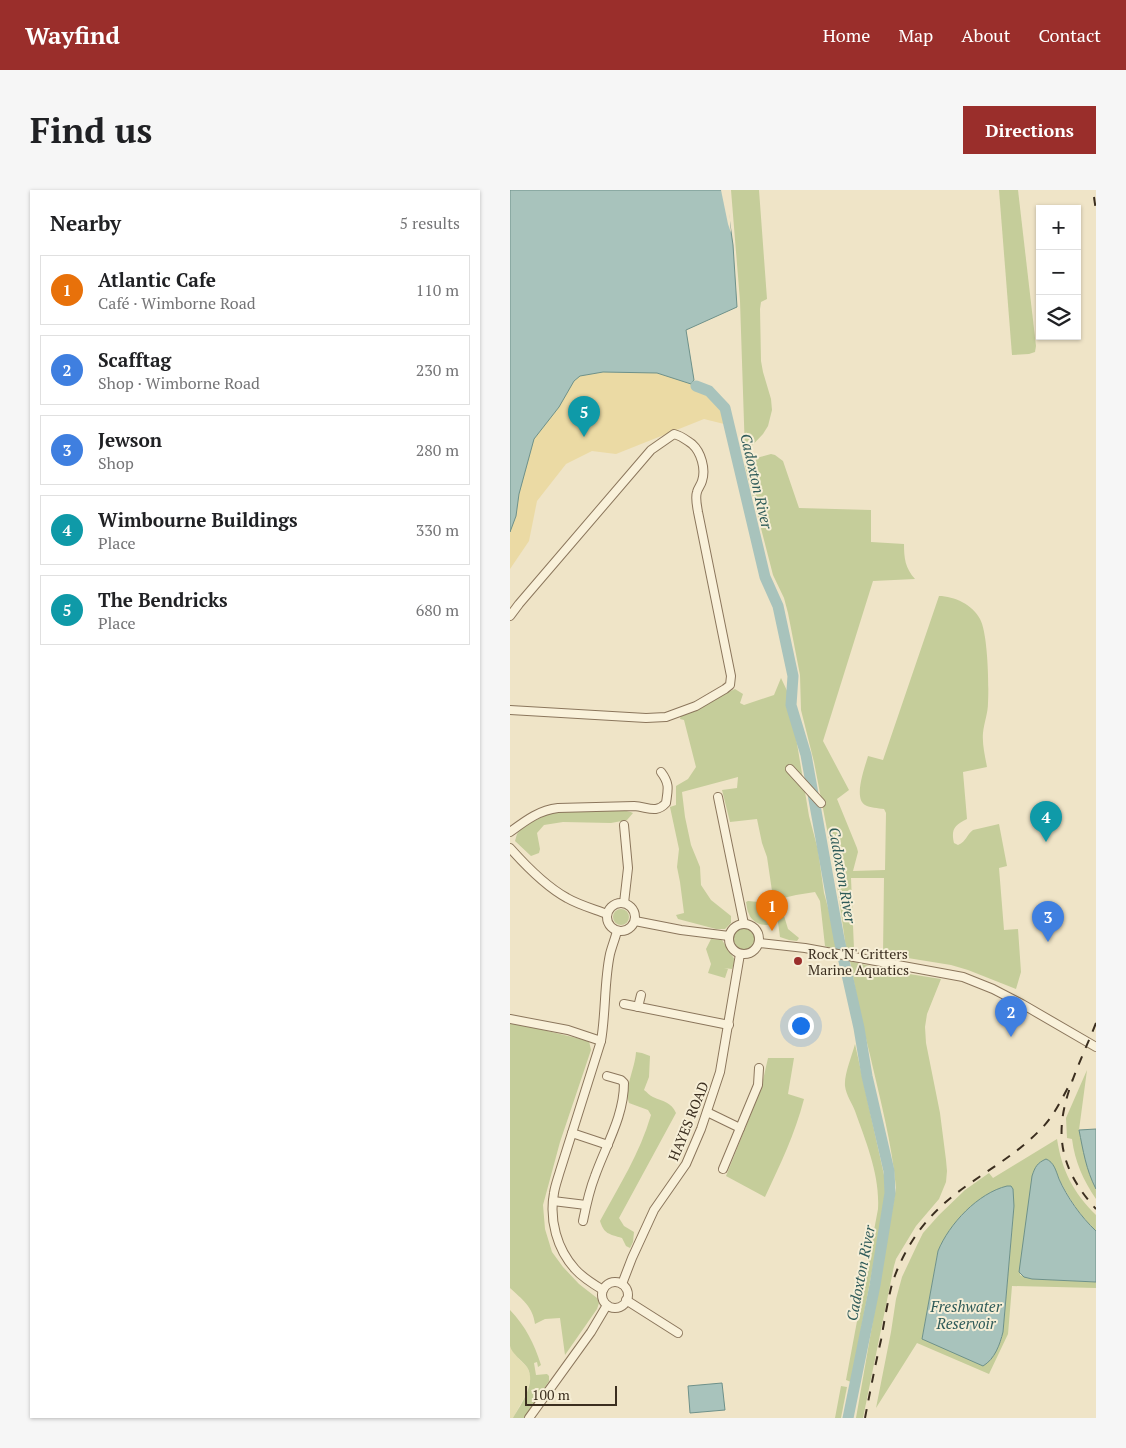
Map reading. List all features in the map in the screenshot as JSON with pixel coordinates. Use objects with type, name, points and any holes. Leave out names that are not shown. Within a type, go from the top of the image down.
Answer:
[{"type":"street","points":[[510,616],[651,450],[674,434],[681,436],[697,449],[701,456],[703,475],[696,500],[731,676],[730,685],[696,706],[666,717],[646,718],[510,710]]},
{"type":"street","points":[[790,768],[821,803]]},
{"type":"street","points":[[510,832],[533,816],[554,808],[634,806],[658,810],[666,803],[667,795],[668,780],[661,772]]},
{"type":"street","points":[[718,797],[744,924]]},
{"type":"street","points":[[624,825],[628,868],[624,903]]},
{"type":"street","points":[[510,848],[558,892],[572,900],[607,914]]},
{"type":"street","points":[[624,903],[633,910],[635,921],[626,931],[617,931],[609,925],[607,914],[615,904],[624,903]]},
{"type":"street","points":[[635,921],[681,930],[729,936]]},
{"type":"street","points":[[749,924],[760,937],[754,951],[750,954],[740,954],[732,948],[729,936],[737,925],[749,924]]},
{"type":"street","points":[[602,1290],[586,1280],[566,1259],[555,1232],[552,1217],[554,1192],[604,1026],[610,953],[617,931]]},
{"type":"street","points":[[759,942],[806,948],[963,977],[993,989],[1022,1004],[1096,1047]]},
{"type":"street","name":"HAYES ROAD","points":[[622,1284],[654,1210],[686,1164],[701,1130],[720,1072],[740,954]]},
{"type":"street","points":[[638,1007],[641,995]]},
{"type":"street","points":[[624,1004],[728,1025]]},
{"type":"street","points":[[510,1019],[568,1030],[600,1041]]},
{"type":"street","points":[[723,1169],[758,1084],[759,1068]]},
{"type":"street","points":[[583,1222],[595,1177],[622,1105],[624,1083],[607,1076]]},
{"type":"street","points":[[706,1112],[740,1128]]},
{"type":"street","points":[[572,1133],[608,1145]]},
{"type":"street","points":[[553,1201],[586,1206]]},
{"type":"street","points":[[613,1282],[622,1284],[627,1290],[626,1300],[617,1307],[607,1305],[602,1297],[602,1290],[613,1282]]},
{"type":"street","points":[[626,1300],[678,1333]]},
{"type":"street","points":[[529,1418],[591,1332],[607,1305]]},
{"type":"shaded area","points":[[510,1346],[527,1367],[531,1377],[527,1392],[513,1418],[510,1418]]},
{"type":"green space","points":[[731,190],[759,190],[767,299],[761,302],[760,309],[761,361],[772,410],[768,426],[763,434],[745,453],[740,301]]},
{"type":"green space","points":[[999,190],[1018,190],[1036,346],[1035,352],[1029,354],[1012,355]]},
{"type":"green space","points":[[771,454],[783,461],[799,508],[871,510],[871,542],[904,544],[906,563],[915,579],[873,581],[823,741],[849,790],[837,799],[858,852],[853,871],[885,870],[886,813],[884,809],[865,805],[860,796],[861,782],[868,756],[883,760],[939,596],[945,596],[962,602],[973,610],[980,619],[985,636],[988,673],[988,707],[983,737],[987,767],[963,772],[967,819],[954,828],[953,838],[954,843],[958,845],[973,830],[999,824],[1007,866],[999,868],[1004,930],[1018,929],[1021,972],[1016,989],[951,965],[883,954],[884,878],[851,878],[854,949],[846,948],[835,871],[814,762],[801,710],[800,675],[788,613],[784,598],[773,575],[745,466],[760,457]]},
{"type":"green space","points":[[781,678],[789,695],[809,816],[818,850],[824,893],[838,944],[836,950],[825,946],[820,901],[815,892],[779,899],[788,929],[799,938],[797,941],[780,937],[767,857],[757,819],[730,822],[722,790],[737,788],[738,777],[682,792],[691,845],[700,867],[701,885],[711,900],[731,916],[731,923],[725,929],[716,929],[678,919],[676,915],[684,913],[677,867],[679,849],[670,807],[676,805],[676,786],[688,779],[696,767],[684,720],[680,719],[681,715],[735,689],[743,694],[740,703],[744,705],[774,695]]},
{"type":"green space","points":[[611,809],[633,813],[627,820],[611,823],[563,822],[544,825],[537,833],[539,853],[531,856],[515,841],[522,827],[548,814],[567,810]]},
{"type":"green space","points":[[746,902],[769,903],[772,907],[775,921],[769,925],[757,923],[751,918],[748,911]]},
{"type":"green space","points":[[618,909],[624,909],[629,914],[627,923],[618,925],[613,920],[613,914]]},
{"type":"green space","points":[[744,928],[752,931],[755,939],[752,947],[744,950],[736,947],[733,939],[736,931]]},
{"type":"green space","points":[[711,939],[722,940],[735,960],[732,969],[724,968],[728,969],[725,978],[708,973],[711,964],[706,949]]},
{"type":"green space","points":[[850,961],[890,971],[941,979],[927,1014],[925,1027],[926,1043],[940,1113],[947,1171],[946,1182],[939,1199],[916,1226],[896,1259],[863,1418],[856,1418],[896,1188],[889,1138]]},
{"type":"green space","points":[[510,1022],[589,1041],[591,1050],[560,1142],[543,1205],[545,1229],[552,1252],[563,1267],[579,1284],[597,1298],[599,1303],[597,1309],[565,1355],[560,1318],[545,1319],[535,1324],[529,1308],[510,1288]]},
{"type":"green space","points":[[855,1044],[886,1187],[885,1203],[851,1382],[846,1380],[878,1209],[875,1171],[864,1135],[845,1086],[847,1071]]},
{"type":"green space","points":[[636,1052],[650,1056],[649,1077],[644,1090],[669,1104],[676,1113],[619,1218],[624,1226],[634,1232],[630,1248],[626,1246],[622,1238],[605,1231],[600,1221],[635,1156],[651,1115],[648,1110],[629,1103],[628,1091]]},
{"type":"green space","points":[[768,1058],[794,1058],[788,1094],[804,1099],[792,1137],[765,1197],[726,1176],[761,1089]]},
{"type":"green space","points":[[1087,1070],[1079,1130],[1096,1189],[1096,1199],[1080,1170],[1072,1139],[1067,1138],[1066,1118]]},
{"type":"green space","points":[[1057,1139],[1065,1171],[1081,1198],[1096,1215],[1096,1231],[1071,1200],[1053,1165],[1020,1275],[1032,1279],[1096,1282],[1096,1288],[1012,1286],[1008,1334],[989,1374],[917,1343],[876,1408],[896,1299],[902,1277],[923,1233],[965,1190],[989,1173],[993,1178]],"holes":[[[1014,1206],[1001,1340],[922,1339],[938,1251],[941,1244]]]},
{"type":"green space","points":[[510,1310],[529,1336],[541,1365],[538,1367],[537,1362],[534,1363],[536,1375],[547,1374],[549,1376],[549,1381],[539,1399],[525,1418],[513,1418],[527,1393],[530,1373],[510,1346]]},
{"type":"green space","points":[[841,1386],[847,1387],[841,1418],[835,1418]]},
{"type":"sand","points":[[510,322],[691,384],[710,396],[718,404],[728,425],[704,419],[616,454],[592,451],[566,464],[537,501],[529,541],[510,569]]},
{"type":"water","points":[[510,190],[725,190],[733,245],[737,307],[686,330],[694,380],[691,384],[657,373],[603,372],[580,376],[574,381],[559,407],[534,439],[519,494],[516,516],[510,532]]},
{"type":"water","points":[[1096,1129],[1096,1189],[1087,1167],[1079,1130]]},
{"type":"water","points":[[1046,1159],[1053,1165],[1062,1186],[1075,1206],[1096,1231],[1096,1282],[1032,1279],[1024,1277],[1019,1272],[1032,1176],[1040,1162]]},
{"type":"water","name":"Freshwater Reservoir","points":[[1011,1186],[1013,1189],[1014,1206],[1003,1332],[994,1355],[983,1366],[922,1339],[938,1251],[949,1230],[975,1203],[986,1195]]},
{"type":"water","points":[[722,1383],[725,1410],[690,1413],[688,1386]]},
{"type":"pier","points":[[721,190],[728,190],[731,233],[728,224]]},
{"type":"waterway","name":"Cadoxton River","points":[[696,386],[709,391],[725,408],[765,577],[778,606],[793,676],[791,705],[806,755],[839,939],[889,1171],[890,1193],[875,1285],[848,1418]]},
{"type":"railway","points":[[1094,197],[1096,211]]},
{"type":"railway","points":[[1096,1023],[1068,1095],[1063,1117],[1062,1139],[1066,1162],[1077,1185],[1096,1209]]},
{"type":"railway","points":[[865,1418],[891,1288],[901,1261],[911,1244],[927,1221],[953,1196],[1012,1154],[1044,1126],[1072,1080]]},
{"type":"place","name":"The Bendricks","points":[[584,437]]},
{"type":"place","name":"Wimbourne Buildings","points":[[1046,842]]},
{"type":"place","name":"Atlantic Cafe","points":[[772,931]]},
{"type":"place","name":"Jewson","points":[[1048,942]]},
{"type":"place","name":"Rock 'N' Critters Marine Aquatics","points":[[798,961]]},
{"type":"place","name":"Scafftag","points":[[1011,1037]]}]
